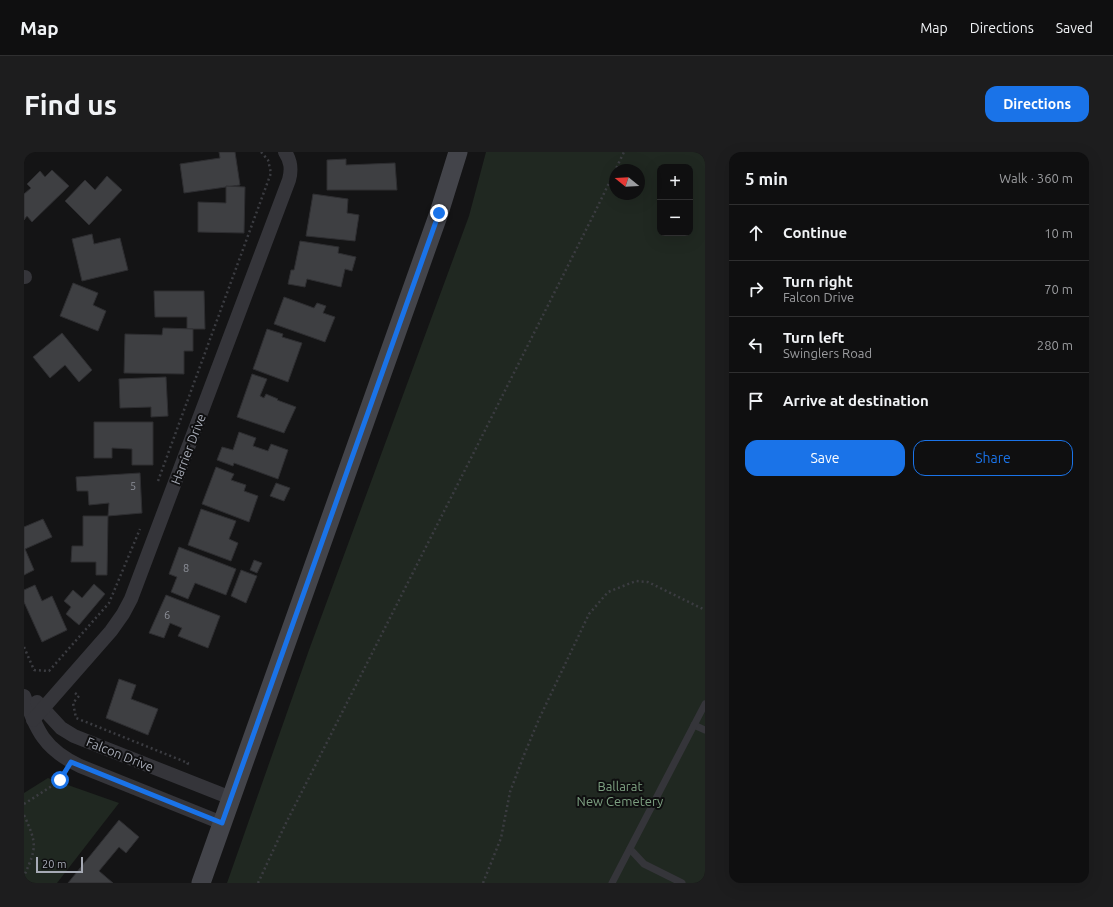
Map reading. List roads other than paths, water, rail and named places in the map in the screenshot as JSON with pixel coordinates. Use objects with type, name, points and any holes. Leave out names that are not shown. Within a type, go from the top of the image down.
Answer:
[{"type":"street","name":"Harrier Drive","points":[[33,720],[111,631],[131,599],[289,180],[291,167],[290,161],[284,152]]},
{"type":"street","points":[[201,883],[439,213],[458,152]]},
{"type":"street","name":"Falcon Drive","points":[[24,688],[61,728],[74,736],[231,798]]},
{"type":"street","name":"Falcon Drive","points":[[24,696],[33,720],[40,733],[51,748],[71,762],[222,823]]},
{"type":"lane","points":[[612,883],[705,704]]},
{"type":"lane","points":[[694,725],[705,730]]},
{"type":"lane","points":[[630,850],[644,864],[682,883]]},
{"type":"park label","name":"Ballarat New Cemetery","points":[[620,794]]}]
